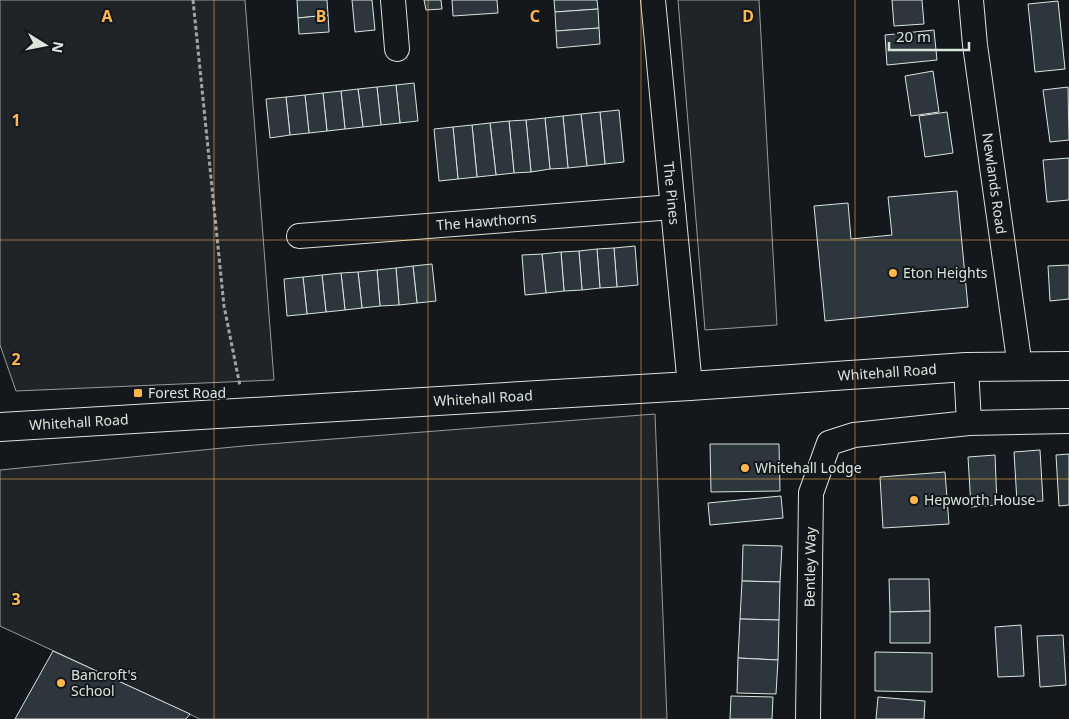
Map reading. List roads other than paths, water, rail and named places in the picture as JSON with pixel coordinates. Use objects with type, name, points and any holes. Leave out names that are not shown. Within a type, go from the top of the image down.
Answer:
[{"type":"main road","name":"Whitehall Road","points":[[0,427],[690,386],[966,367],[1069,366]]},
{"type":"street","points":[[392,0],[397,50]]},
{"type":"street","name":"The Pines","points":[[652,0],[690,386]]},
{"type":"street","name":"Newlands Road","points":[[971,0],[975,45],[1020,367]]},
{"type":"street","name":"The Hawthorns","points":[[299,236],[673,207]]},
{"type":"street","points":[[966,367],[969,423],[1069,422]]},
{"type":"street","name":"Bentley Way","points":[[808,719],[811,492],[829,442],[854,435],[969,423]]},
{"type":"place","name":"Eton Heights","points":[[893,273]]},
{"type":"place","name":"Forest Road","points":[[138,393]]},
{"type":"place","name":"Whitehall Lodge","points":[[745,468]]},
{"type":"place","name":"Hepworth House","points":[[914,500]]},
{"type":"place","name":"Bancroft's School","points":[[61,683]]}]
